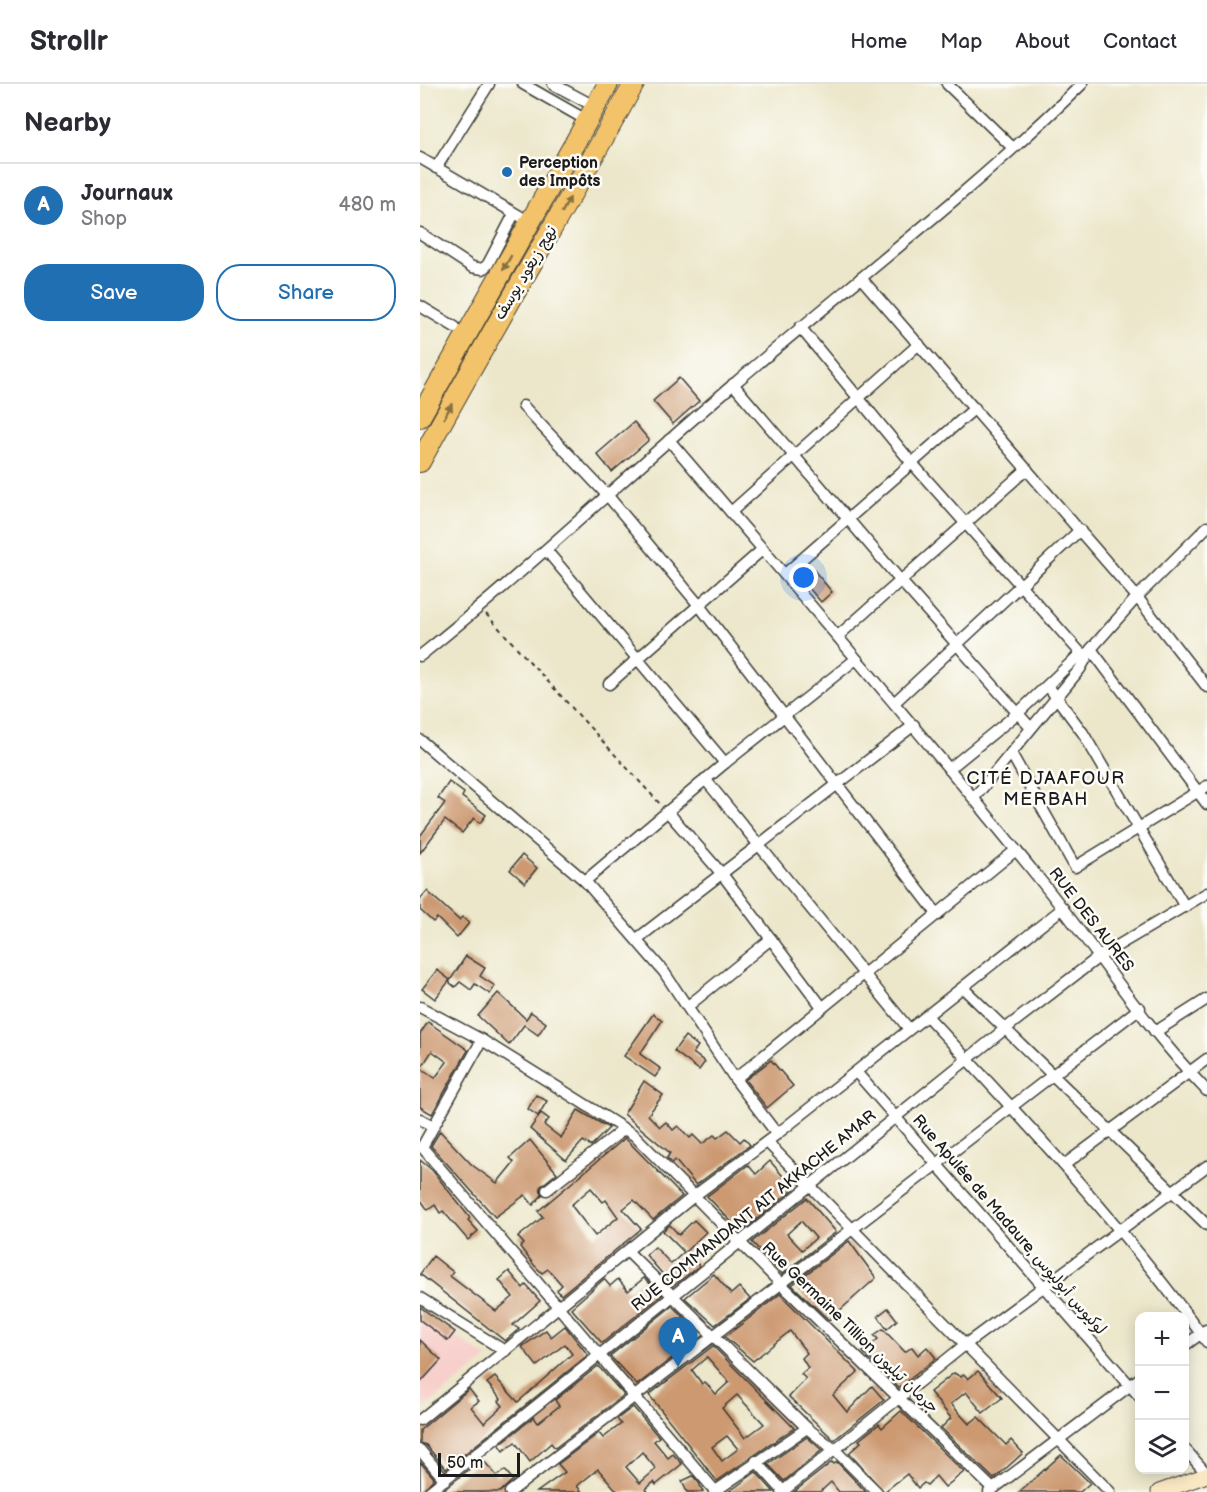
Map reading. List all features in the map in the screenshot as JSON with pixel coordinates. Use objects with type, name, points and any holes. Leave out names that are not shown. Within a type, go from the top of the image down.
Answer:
[{"type":"highway","name":"نهج زيغود يوسف","points":[[420,417],[522,218],[592,114],[608,84]]},
{"type":"highway","name":"نهج زيغود يوسف","points":[[420,462],[489,335],[552,232],[634,84]]},
{"type":"street","points":[[436,168],[489,84]]},
{"type":"street","points":[[523,84],[592,114]]},
{"type":"street","points":[[554,84],[592,114]]},
{"type":"street","points":[[947,84],[1013,148]]},
{"type":"street","points":[[420,656],[546,550],[733,384],[1013,148],[1079,85]]},
{"type":"street","points":[[420,158],[522,218],[483,269],[472,267],[420,232]]},
{"type":"street","points":[[861,278],[1137,597],[1207,687]]},
{"type":"street","points":[[420,306],[456,327]]},
{"type":"street","points":[[800,327],[964,523],[1086,654],[1203,789],[1207,804]]},
{"type":"street","points":[[731,512],[919,344]]},
{"type":"street","points":[[733,384],[900,580],[1030,727]]},
{"type":"street","points":[[523,405],[608,496],[698,604],[938,915]]},
{"type":"street","points":[[785,574],[975,408]]},
{"type":"street","name":"RUE DES AURES","points":[[669,440],[895,702],[1063,908],[1140,1008],[1155,1032],[1188,1072],[1207,1090]]},
{"type":"street","points":[[838,636],[1027,469]]},
{"type":"street","points":[[974,798],[1030,727],[1057,697],[1086,654],[1137,597],[1207,527]]},
{"type":"street","points":[[895,702],[1080,530]]},
{"type":"street","points":[[609,684],[763,549]]},
{"type":"street","points":[[546,550],[725,763]]},
{"type":"street","points":[[949,769],[1086,654]]},
{"type":"street","points":[[585,881],[725,763],[856,659]]},
{"type":"street","points":[[1048,686],[1083,733],[1185,907]]},
{"type":"street","points":[[637,939],[914,725]]},
{"type":"street","points":[[420,740],[585,881],[637,939],[688,1006],[735,1079],[777,1134]]},
{"type":"street","points":[[1011,753],[1075,867],[1203,789]]},
{"type":"street","points":[[705,780],[909,1029]]},
{"type":"street","points":[[667,811],[722,874],[822,1007]]},
{"type":"street","points":[[735,1079],[1016,850]]},
{"type":"street","name":"RUE COMMANDANT AIT AKKACHE AMAR","points":[[429,1492],[673,1296],[739,1240],[1005,1029],[1100,956],[1207,893]]},
{"type":"street","points":[[420,1420],[694,1196],[767,1142],[1063,908]]},
{"type":"street","points":[[688,1006],[771,939]]},
{"type":"street","points":[[963,988],[1207,1225]]},
{"type":"street","points":[[1155,1032],[1207,999]]},
{"type":"street","points":[[510,1492],[1051,1074],[1140,1008]]},
{"type":"street","name":"Rue Germaine Tillion جرمان تيليون","points":[[421,1010],[482,1040],[624,1129],[645,1145],[781,1284],[898,1396],[991,1490]]},
{"type":"street","points":[[927,1016],[1064,1165],[1205,1335],[1189,1344]]},
{"type":"street","points":[[482,1040],[421,1148],[561,1307],[715,1492],[756,1461],[807,1428]]},
{"type":"street","points":[[1064,1165],[1207,1059]]},
{"type":"street","name":"Rue Apulée de Madaure, لوكيوس أبوليوس","points":[[856,1072],[1135,1392]]},
{"type":"street","points":[[420,1119],[433,1126]]},
{"type":"street","points":[[547,1190],[624,1129]]},
{"type":"street","points":[[767,1142],[1110,1492]]},
{"type":"street","points":[[756,1461],[783,1492],[836,1451],[898,1396],[1042,1286],[1207,1166]]},
{"type":"street","points":[[628,1252],[807,1428],[836,1451],[877,1492]]},
{"type":"street","points":[[420,1298],[505,1351]]},
{"type":"street","points":[[991,1490],[1135,1382]]},
{"type":"street","points":[[420,1450],[445,1480]]},
{"type":"street","points":[[1159,1492],[1207,1474],[1189,1453]]},
{"type":"path","points":[[480,607],[667,811]]},
{"type":"shaded area","points":[[420,1312],[488,1358],[420,1411]]},
{"type":"building","points":[[679,378],[699,401],[673,424],[653,401]]},
{"type":"building","points":[[634,422],[649,440],[612,472],[597,454]]},
{"type":"building","points":[[812,568],[832,592],[821,602],[801,579]]},
{"type":"building","points":[[449,782],[464,793],[462,797],[486,815],[480,823],[474,818],[462,833],[445,820],[420,853],[420,836],[445,803],[438,798]]},
{"type":"building","points":[[522,855],[537,868],[525,883],[510,870]]},
{"type":"building","points":[[427,891],[459,920],[462,917],[469,923],[457,938],[437,918],[433,922],[420,910],[420,899]]},
{"type":"building","points":[[466,956],[485,968],[480,976],[495,986],[490,994],[475,984],[471,990],[460,982],[455,987],[449,982]]},
{"type":"building","points":[[437,970],[450,980],[435,999],[422,989]]},
{"type":"building","points":[[498,993],[526,1019],[531,1012],[546,1023],[538,1035],[524,1025],[509,1045],[478,1016]]},
{"type":"building","points":[[653,1014],[662,1021],[640,1054],[661,1069],[655,1077],[624,1056]]},
{"type":"building","points":[[428,1022],[468,1050],[432,1114],[420,1107],[420,1034]],"holes":[[[432,1051],[447,1062],[435,1078],[421,1068]]]},
{"type":"building","points":[[685,1036],[698,1046],[693,1053],[705,1062],[699,1070],[674,1051]]},
{"type":"building","points":[[771,1060],[793,1086],[767,1108],[745,1080]]},
{"type":"building","points":[[644,1081],[663,1095],[648,1115],[660,1127],[666,1122],[673,1130],[678,1126],[690,1138],[693,1135],[702,1144],[714,1135],[717,1138],[728,1130],[740,1142],[744,1138],[750,1145],[696,1185],[675,1160],[672,1163],[667,1158],[670,1153],[624,1114]]},
{"type":"building","points":[[536,1095],[547,1101],[538,1116],[528,1109]]},
{"type":"building","points":[[578,1110],[609,1128],[591,1146],[583,1141],[566,1160],[530,1129],[541,1113],[549,1119],[544,1125],[561,1138]]},
{"type":"building","points":[[440,1131],[472,1165],[497,1183],[514,1162],[510,1158],[530,1140],[557,1173],[540,1187],[542,1195],[533,1205],[525,1195],[495,1217],[431,1146]]},
{"type":"building","points":[[625,1138],[682,1196],[653,1220],[634,1200],[623,1209],[641,1229],[561,1295],[557,1290],[562,1285],[548,1269],[542,1273],[520,1247],[524,1244],[518,1237],[543,1217],[538,1211]],"holes":[[[591,1188],[603,1202],[606,1200],[618,1217],[595,1236],[571,1205]]]},
{"type":"building","points":[[420,1160],[432,1170],[478,1231],[468,1240],[443,1211],[440,1213],[435,1205],[428,1210],[420,1199]]},
{"type":"building","points":[[770,1161],[794,1189],[741,1232],[707,1196],[748,1165],[756,1174]]},
{"type":"building","points":[[807,1198],[836,1232],[782,1274],[752,1242]],"holes":[[[801,1221],[816,1238],[802,1250],[787,1234]]]},
{"type":"building","points":[[694,1220],[706,1232],[686,1251],[699,1266],[673,1286],[646,1255],[655,1247],[671,1264],[684,1252],[663,1231],[670,1225],[679,1235]]},
{"type":"building","points":[[849,1241],[876,1278],[829,1320],[792,1285]]},
{"type":"building","points":[[433,1256],[453,1272],[450,1276],[496,1311],[513,1297],[499,1280],[509,1271],[523,1288],[526,1285],[540,1301],[513,1325],[519,1329],[505,1341],[420,1274]]},
{"type":"building","points":[[714,1274],[731,1294],[739,1287],[750,1299],[715,1325],[685,1298]]},
{"type":"building","points":[[644,1278],[662,1295],[602,1343],[571,1308],[604,1279],[610,1286],[618,1279],[628,1291]]},
{"type":"building","points":[[780,1294],[858,1372],[833,1395],[847,1412],[872,1386],[884,1400],[834,1440],[789,1397],[806,1379],[801,1374],[808,1368],[802,1358],[807,1353],[790,1331],[753,1361],[725,1337]]},
{"type":"building","points":[[672,1306],[697,1330],[690,1336],[694,1341],[637,1385],[610,1356]]},
{"type":"building","points":[[420,1307],[455,1332],[448,1341],[420,1320]]},
{"type":"building","points":[[888,1308],[897,1320],[887,1329],[878,1316]]},
{"type":"building","points":[[565,1326],[588,1355],[446,1469],[426,1445],[420,1443],[420,1430],[469,1389],[479,1401],[471,1407],[484,1423],[503,1406],[499,1401],[501,1399],[487,1383],[495,1377],[518,1402],[572,1354],[565,1344],[537,1366],[522,1347],[546,1330],[551,1337]]},
{"type":"building","points":[[883,1329],[905,1352],[912,1347],[918,1355],[927,1347],[936,1358],[899,1388],[863,1352],[878,1339],[874,1335]]},
{"type":"building","points":[[420,1340],[441,1360],[420,1383]]},
{"type":"building","points":[[713,1346],[794,1428],[717,1481],[649,1395]],"holes":[[[707,1357],[729,1382],[716,1394],[705,1382],[702,1384],[692,1370]],[[737,1395],[764,1424],[745,1438],[722,1408]],[[727,1436],[738,1449],[722,1461],[712,1447]]]},
{"type":"building","points":[[598,1366],[624,1395],[555,1448],[551,1443],[530,1462],[515,1442],[503,1451],[499,1445],[534,1417],[538,1423],[559,1406],[555,1400]]},
{"type":"building","points":[[978,1371],[1002,1398],[983,1413],[966,1392],[951,1404],[969,1424],[978,1417],[1006,1445],[1011,1440],[1023,1453],[994,1479],[941,1428],[951,1418],[930,1392],[954,1373],[961,1377],[964,1374],[968,1379]]},
{"type":"building","points":[[633,1407],[659,1437],[654,1441],[668,1458],[673,1454],[682,1464],[656,1485],[654,1482],[646,1489],[648,1492],[618,1492],[598,1469],[577,1486],[582,1492],[537,1492],[565,1472],[558,1464],[599,1433],[603,1438],[621,1424],[617,1419]],"holes":[[[642,1452],[656,1469],[640,1483],[626,1467]]]},
{"type":"building","points":[[901,1411],[964,1472],[945,1487],[936,1476],[927,1485],[924,1483],[918,1488],[907,1474],[884,1492],[849,1453],[861,1442],[859,1440],[879,1424],[882,1428]]},
{"type":"building","points":[[807,1437],[822,1450],[784,1481],[768,1464]]},
{"type":"building","points":[[1061,1455],[1090,1483],[1080,1492],[1019,1492]]},
{"type":"building","points":[[482,1459],[497,1476],[505,1470],[513,1480],[500,1492],[441,1492]]},
{"type":"building","points":[[420,1462],[434,1478],[422,1492],[420,1492]]},
{"type":"building","points":[[832,1462],[834,1464],[837,1462],[866,1492],[839,1492],[831,1482],[820,1492],[794,1492]]},
{"type":"building","points":[[756,1472],[774,1492],[728,1492],[737,1486]]},
{"type":"building","points":[[693,1476],[703,1492],[687,1492],[682,1481]]},
{"type":"place","name":"Perception des Impôts","points":[[507,172]]},
{"type":"place","name":"Journaux","points":[[678,1367]]},
{"type":"district","name":"CITÉ DJAAFOUR MERBAH","points":[[1046,788]]}]
